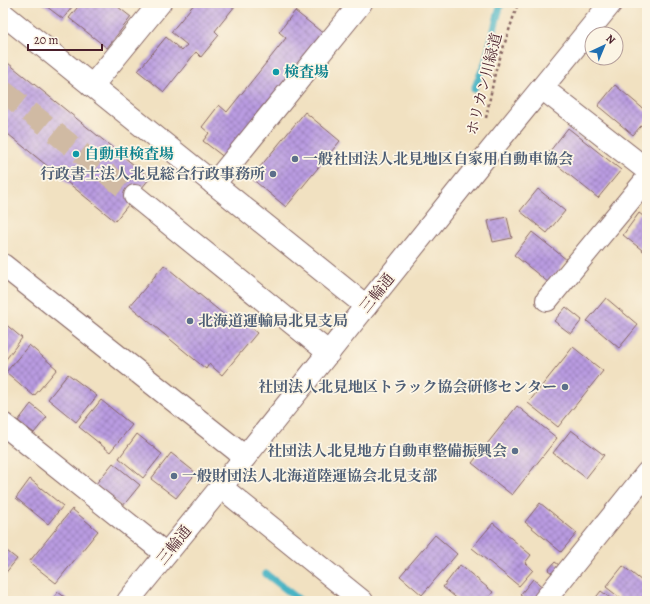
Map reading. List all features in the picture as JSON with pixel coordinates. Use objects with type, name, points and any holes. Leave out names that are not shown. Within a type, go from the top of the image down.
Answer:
[{"type":"street","points":[[92,86],[160,3]]},
{"type":"street","points":[[214,184],[361,3]]},
{"type":"street","name":"三輪通","points":[[128,601],[612,3]]},
{"type":"street","points":[[3,14],[366,306]]},
{"type":"street","points":[[542,88],[647,170]]},
{"type":"street","points":[[547,300],[647,179]]},
{"type":"street","points":[[135,196],[329,352]]},
{"type":"street","points":[[3,265],[245,457]]},
{"type":"street","points":[[3,424],[166,554]]},
{"type":"street","points":[[544,601],[647,472]]},
{"type":"street","points":[[221,487],[362,601]]},
{"type":"path","name":"ホリカン川緑道","points":[[486,118],[495,73],[518,3]]},
{"type":"building","points":[[42,3],[75,3],[63,19]]},
{"type":"building","points":[[81,3],[113,3],[131,17],[107,48],[69,18]]},
{"type":"building","points":[[195,3],[232,3],[235,6],[215,31],[219,35],[201,57],[196,52],[164,92],[138,71],[166,37],[182,51],[187,45],[171,32]]},
{"type":"building","name":"検査場","points":[[295,11],[324,34],[225,158],[203,141],[209,133],[202,127],[219,105],[227,112],[286,38],[279,32]]},
{"type":"building","name":"自動車検査場","points":[[3,59],[150,178],[115,221],[3,130]]},
{"type":"building","points":[[615,85],[647,112],[647,119],[633,135],[598,106]]},
{"type":"building","name":"一般社団法人北見地区自家用自動車協会","points":[[305,112],[340,141],[286,207],[251,178]]},
{"type":"building","points":[[568,128],[621,170],[598,198],[546,156]]},
{"type":"building","points":[[538,189],[565,211],[547,233],[520,211]]},
{"type":"building","points":[[639,213],[647,219],[647,254],[623,235]]},
{"type":"building","points":[[507,217],[512,238],[493,242],[488,221]]},
{"type":"building","points":[[532,232],[567,260],[549,283],[514,255]]},
{"type":"building","name":"北海道運輸局北見支局","points":[[164,265],[234,323],[239,318],[257,333],[222,375],[209,364],[206,369],[130,306]]},
{"type":"building","points":[[606,298],[638,325],[619,348],[587,321]]},
{"type":"building","points":[[566,307],[582,320],[571,334],[554,321]]},
{"type":"building","points":[[3,322],[22,338],[4,362],[3,361]]},
{"type":"building","points":[[29,345],[57,369],[34,396],[6,372]]},
{"type":"building","name":"社団法人北見地区トラック協会研修センター","points":[[573,347],[603,371],[558,427],[528,403]]},
{"type":"building","points":[[68,374],[97,396],[76,422],[48,399]]},
{"type":"building","points":[[101,400],[132,425],[110,452],[79,427]]},
{"type":"building","points":[[31,404],[47,417],[34,433],[18,421]]},
{"type":"building","name":"社団法人北見地方自動車整備振興会","points":[[517,406],[557,438],[512,495],[472,463]]},
{"type":"building","points":[[571,430],[604,455],[586,478],[553,453]]},
{"type":"building","points":[[137,434],[162,454],[143,478],[119,458]]},
{"type":"building","name":"一般財団法人北海道陸運協会北見支部","points":[[171,453],[196,473],[176,498],[151,479]]},
{"type":"building","points":[[113,463],[140,485],[122,507],[95,485]]},
{"type":"building","points":[[30,479],[63,506],[48,524],[16,498]]},
{"type":"building","points":[[540,503],[577,533],[561,552],[525,522]]},
{"type":"building","points":[[72,509],[98,531],[56,583],[29,562]]},
{"type":"building","points":[[493,523],[531,555],[525,563],[533,570],[519,586],[472,548]]},
{"type":"building","points":[[435,535],[457,554],[422,595],[400,576]]},
{"type":"building","points":[[3,548],[17,559],[3,576]]},
{"type":"building","points":[[555,562],[571,574],[564,582],[548,570]]},
{"type":"building","points":[[460,565],[493,592],[486,601],[460,601],[443,587]]},
{"type":"building","points":[[623,566],[647,585],[647,601],[624,601],[606,587]]},
{"type":"building","points":[[533,579],[550,593],[543,601],[528,601],[520,595]]},
{"type":"building","points":[[601,591],[614,601],[593,601]]},
{"type":"building","points":[[58,592],[70,601],[51,601]]},
{"type":"waterway","points":[[474,89],[486,60],[501,3]]},
{"type":"waterway","points":[[266,574],[301,601]]},
{"type":"tunnel","points":[[3,91],[135,196]]},
{"type":"place","name":"検査場","points":[[276,72]]},
{"type":"place","name":"自動車検査場","points":[[76,154]]},
{"type":"place","name":"一般社団法人北見地区自家用自動車協会","points":[[295,159]]},
{"type":"place","name":"行政書士法人北見総合行政事務所","points":[[273,174]]},
{"type":"place","name":"北海道運輸局北見支局","points":[[190,321]]},
{"type":"place","name":"社団法人北見地区トラック協会研修センター","points":[[565,387]]},
{"type":"place","name":"社団法人北見地方自動車整備振興会","points":[[515,451]]},
{"type":"place","name":"一般財団法人北海道陸運協会北見支部","points":[[174,476]]}]
